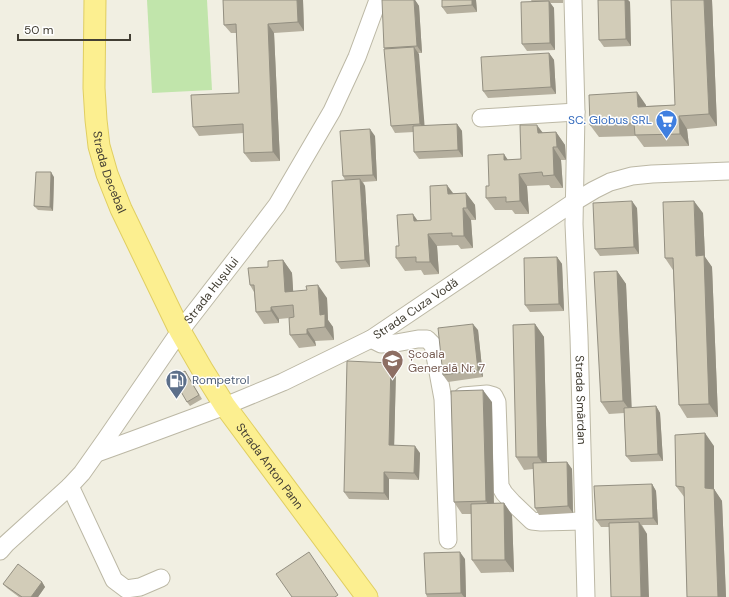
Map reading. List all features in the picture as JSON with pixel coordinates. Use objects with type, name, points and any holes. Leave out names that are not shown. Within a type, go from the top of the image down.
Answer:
[{"type":"main road","name":"Strada Decebal","points":[[95,0],[94,88],[99,146],[107,174],[121,209],[180,331]]},
{"type":"main road","name":"Strada Anton Pann","points":[[180,331],[202,370],[225,406],[367,597]]},
{"type":"street","name":"Strada Hușului","points":[[0,551],[15,535],[70,486],[82,473],[180,331],[277,205],[332,111],[357,57],[378,0]]},
{"type":"street","name":"Strada Smârdan","points":[[573,0],[576,112],[574,224],[577,269],[586,597]]},
{"type":"street","points":[[481,118],[576,112]]},
{"type":"street","name":"Strada Cuza Vodă","points":[[96,453],[225,406],[283,382],[372,339],[574,202],[610,182],[632,176],[652,174],[729,171]]},
{"type":"street","points":[[372,339],[381,344],[396,343],[418,338],[427,339],[433,345],[443,399],[448,540]]},
{"type":"street","points":[[443,399],[487,394],[494,396],[497,402],[500,486],[504,493],[512,503],[532,521],[584,521]]},
{"type":"street","points":[[70,486],[123,597]]},
{"type":"street","points":[[114,580],[126,589],[140,587],[161,578]]},
{"type":"green space","points":[[147,0],[207,0],[212,90],[152,93]]},
{"type":"building","points":[[223,0],[297,0],[298,22],[268,24],[273,152],[244,153],[243,124],[193,127],[191,95],[239,93],[236,24],[224,25]]},
{"type":"building","points":[[382,0],[414,0],[417,46],[384,48]]},
{"type":"building","points":[[442,0],[472,0],[472,5],[442,7]]},
{"type":"building","points":[[598,0],[625,0],[626,39],[599,40]]},
{"type":"building","points":[[671,0],[704,0],[709,114],[679,116],[680,134],[635,135],[634,123],[590,125],[589,95],[637,92],[638,107],[675,105]]},
{"type":"building","points":[[549,1],[550,43],[522,44],[521,2]]},
{"type":"building","points":[[414,47],[420,124],[391,126],[384,49]]},
{"type":"building","points":[[549,53],[551,87],[483,91],[481,57]]},
{"type":"building","points":[[457,124],[458,150],[414,152],[413,126]]},
{"type":"building","points":[[520,125],[537,125],[538,133],[556,132],[557,147],[553,147],[554,175],[543,176],[542,172],[519,174],[520,201],[506,202],[506,197],[486,198],[486,186],[489,186],[488,155],[504,154],[504,160],[521,159]]},
{"type":"building","points":[[370,129],[373,175],[343,176],[340,131]]},
{"type":"building","points":[[36,172],[51,172],[50,207],[34,206]]},
{"type":"building","points":[[360,179],[365,260],[336,262],[332,181]]},
{"type":"building","points":[[447,185],[448,194],[466,193],[467,208],[463,208],[464,236],[452,236],[452,233],[428,234],[430,262],[416,262],[416,257],[396,258],[396,246],[399,246],[397,215],[413,214],[414,221],[431,220],[430,186]]},
{"type":"building","points":[[632,201],[634,247],[595,249],[593,203]]},
{"type":"building","points":[[694,201],[696,256],[704,255],[709,404],[679,405],[673,258],[665,258],[663,202]]},
{"type":"building","points":[[557,257],[559,304],[525,305],[524,258]]},
{"type":"building","points":[[283,260],[285,292],[307,290],[306,286],[318,285],[320,315],[325,314],[325,327],[307,329],[307,334],[290,335],[289,318],[294,317],[293,305],[271,307],[271,311],[256,312],[254,285],[250,285],[248,268],[268,267],[268,261]]},
{"type":"building","points":[[617,271],[623,401],[601,402],[594,272]]},
{"type":"building","points":[[473,324],[478,370],[443,375],[438,328]]},
{"type":"building","points":[[535,324],[538,457],[516,457],[513,325]]},
{"type":"building","points":[[347,361],[391,363],[389,445],[415,446],[414,473],[384,472],[384,493],[344,492]]},
{"type":"building","points":[[185,371],[199,395],[187,402],[173,378]]},
{"type":"building","points":[[483,390],[486,501],[454,502],[451,391]]},
{"type":"building","points":[[656,406],[658,454],[626,456],[624,408]]},
{"type":"building","points":[[705,433],[705,488],[714,489],[718,597],[687,597],[684,487],[676,486],[675,435]]},
{"type":"building","points":[[567,462],[568,506],[535,508],[533,463]]},
{"type":"building","points":[[652,484],[653,518],[596,520],[594,486]]},
{"type":"building","points":[[504,503],[505,560],[472,560],[471,504]]},
{"type":"building","points":[[639,522],[641,597],[611,597],[609,523]]},
{"type":"building","points":[[309,552],[338,595],[335,597],[292,597],[276,574]]},
{"type":"building","points":[[460,552],[461,593],[426,594],[424,553]]},
{"type":"building","points":[[18,564],[42,582],[31,597],[22,597],[3,584]]},
{"type":"place","name":"SC. Globus SRL","points":[[667,140]]},
{"type":"place","name":"Școala Generală Nr. 7","points":[[393,380]]},
{"type":"place","name":"Rompetrol","points":[[176,400]]}]
